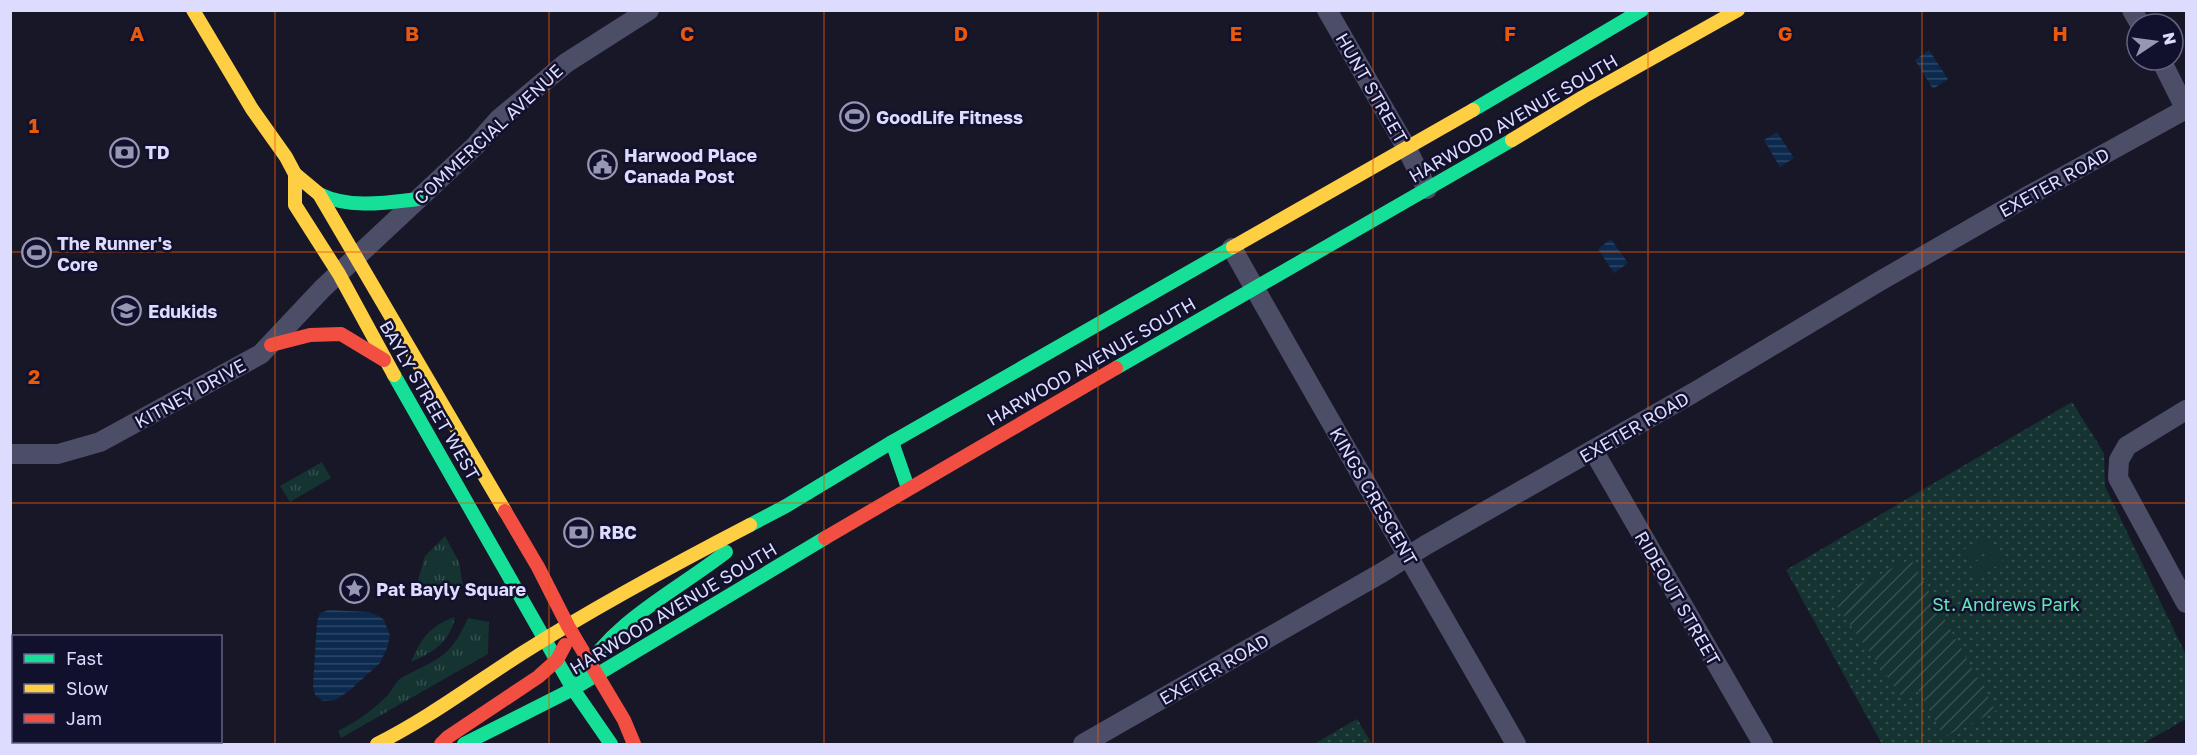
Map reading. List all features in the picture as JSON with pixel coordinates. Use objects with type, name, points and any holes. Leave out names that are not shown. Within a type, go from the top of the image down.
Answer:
[{"type":"main road","name":"BAYLY STREET WEST","points":[[193,10],[252,109],[286,157],[295,174],[319,194],[538,567],[568,626],[624,720],[634,744]]},
{"type":"main road","name":"HARWOOD AVENUE SOUTH","points":[[376,744],[405,730],[568,626],[715,543],[786,506],[892,442],[1541,71],[1642,10]]},
{"type":"main road","name":"HARWOOD AVENUE SOUTH","points":[[464,744],[573,689],[908,488],[1473,163],[1699,26],[1738,10]]},
{"type":"main road","name":"BAYLY STREET WEST","points":[[295,174],[295,206],[339,274],[386,362],[573,689],[611,744]]},
{"type":"main road","points":[[319,194],[327,199],[366,204],[418,199]]},
{"type":"main road","points":[[271,345],[310,335],[341,334],[386,362]]},
{"type":"main road","points":[[892,442],[908,488]]},
{"type":"main road","points":[[573,689],[589,660],[612,634],[690,580],[786,506]]},
{"type":"main road","points":[[441,744],[456,731],[538,677],[557,660],[567,642],[568,626]]},
{"type":"street","name":"COMMERCIAL AVENUE","points":[[339,274],[475,146],[499,119],[544,80],[566,63],[649,10]]},
{"type":"street","name":"HUNT STREET","points":[[1330,15],[1406,147],[1427,189]]},
{"type":"street","points":[[2167,72],[2186,110]]},
{"type":"street","name":"EXETER ROAD","points":[[1083,744],[2028,196],[2186,110]]},
{"type":"street","name":"KINGS CRESCENT","points":[[1232,248],[1345,449],[1409,555],[1516,744]]},
{"type":"street","name":"KITNEY DRIVE","points":[[10,454],[58,454],[100,442],[261,354],[339,274]]},
{"type":"street","points":[[2187,410],[2127,446],[2119,460],[2118,478],[2187,603]]},
{"type":"street","name":"RIDEOUT STREET","points":[[1593,450],[1764,744]]},
{"type":"green space","name":"St. Andrews Park","points":[[2072,402],[2104,453],[2105,486],[2186,655],[2186,719],[2142,744],[1882,744],[1786,570]]},
{"type":"green space","points":[[322,462],[331,478],[290,502],[280,486]]},
{"type":"green space","points":[[445,536],[459,562],[463,586],[417,584],[425,556]]},
{"type":"green space","points":[[1990,538],[1996,548],[1969,561],[1963,550]]},
{"type":"green space","points":[[1997,552],[2003,563],[1976,576],[1970,564]]},
{"type":"green space","points":[[1911,559],[1996,711],[1944,737],[1917,688],[1902,697],[1831,598]]},
{"type":"green space","points":[[455,617],[445,640],[427,654],[411,662],[418,646],[427,634],[439,624]]},
{"type":"green space","points":[[468,618],[489,622],[488,654],[341,738],[338,731],[358,720],[376,706],[389,694],[399,679],[433,661],[448,650]]},
{"type":"green space","points":[[1357,719],[1372,744],[1314,744]]},
{"type":"water","points":[[1929,50],[1948,79],[1933,89],[1915,60]]},
{"type":"water","points":[[1777,132],[1794,158],[1780,167],[1764,140]]},
{"type":"water","points":[[1611,239],[1628,263],[1614,273],[1598,249]]},
{"type":"water","points":[[329,610],[368,612],[379,616],[384,620],[390,636],[380,663],[349,691],[335,700],[323,701],[315,695],[313,686],[317,622],[320,613]]},
{"type":"traffic: fast","points":[[1473,110],[1642,10]]},
{"type":"traffic: fast","points":[[1116,368],[1512,140]]},
{"type":"traffic: fast","points":[[319,194],[331,199],[355,203],[418,199]]},
{"type":"traffic: fast","points":[[750,525],[1233,247]]},
{"type":"traffic: fast","points":[[394,375],[573,689],[611,744]]},
{"type":"traffic: fast","points":[[892,442],[908,488]]},
{"type":"traffic: fast","points":[[464,744],[573,689],[825,538]]},
{"type":"traffic: fast","points":[[581,676],[595,656],[628,622],[726,552]]},
{"type":"traffic: slow","points":[[193,10],[252,109],[286,157],[295,174],[295,205],[339,274],[394,375]]},
{"type":"traffic: slow","points":[[1512,140],[1583,97],[1738,10]]},
{"type":"traffic: slow","points":[[1233,247],[1473,110]]},
{"type":"traffic: slow","points":[[295,174],[319,194],[505,511]]},
{"type":"traffic: slow","points":[[377,744],[433,712],[579,618],[750,525]]},
{"type":"traffic: jam","points":[[271,345],[310,335],[341,334],[384,360]]},
{"type":"traffic: jam","points":[[825,538],[1116,368]]},
{"type":"traffic: jam","points":[[505,511],[538,567],[568,626],[624,720],[634,744]]},
{"type":"traffic: jam","points":[[441,744],[538,677],[557,660],[565,645]]},
{"type":"place","name":"GoodLife Fitness","points":[[855,117]]},
{"type":"place","name":"TD","points":[[124,152]]},
{"type":"place","name":"Harwood Place Canada Post","points":[[603,165]]},
{"type":"place","name":"The Runner's Core","points":[[36,253]]},
{"type":"place","name":"Edukids","points":[[127,311]]},
{"type":"place","name":"RBC","points":[[578,532]]},
{"type":"place","name":"Pat Bayly Square","points":[[355,589]]}]
